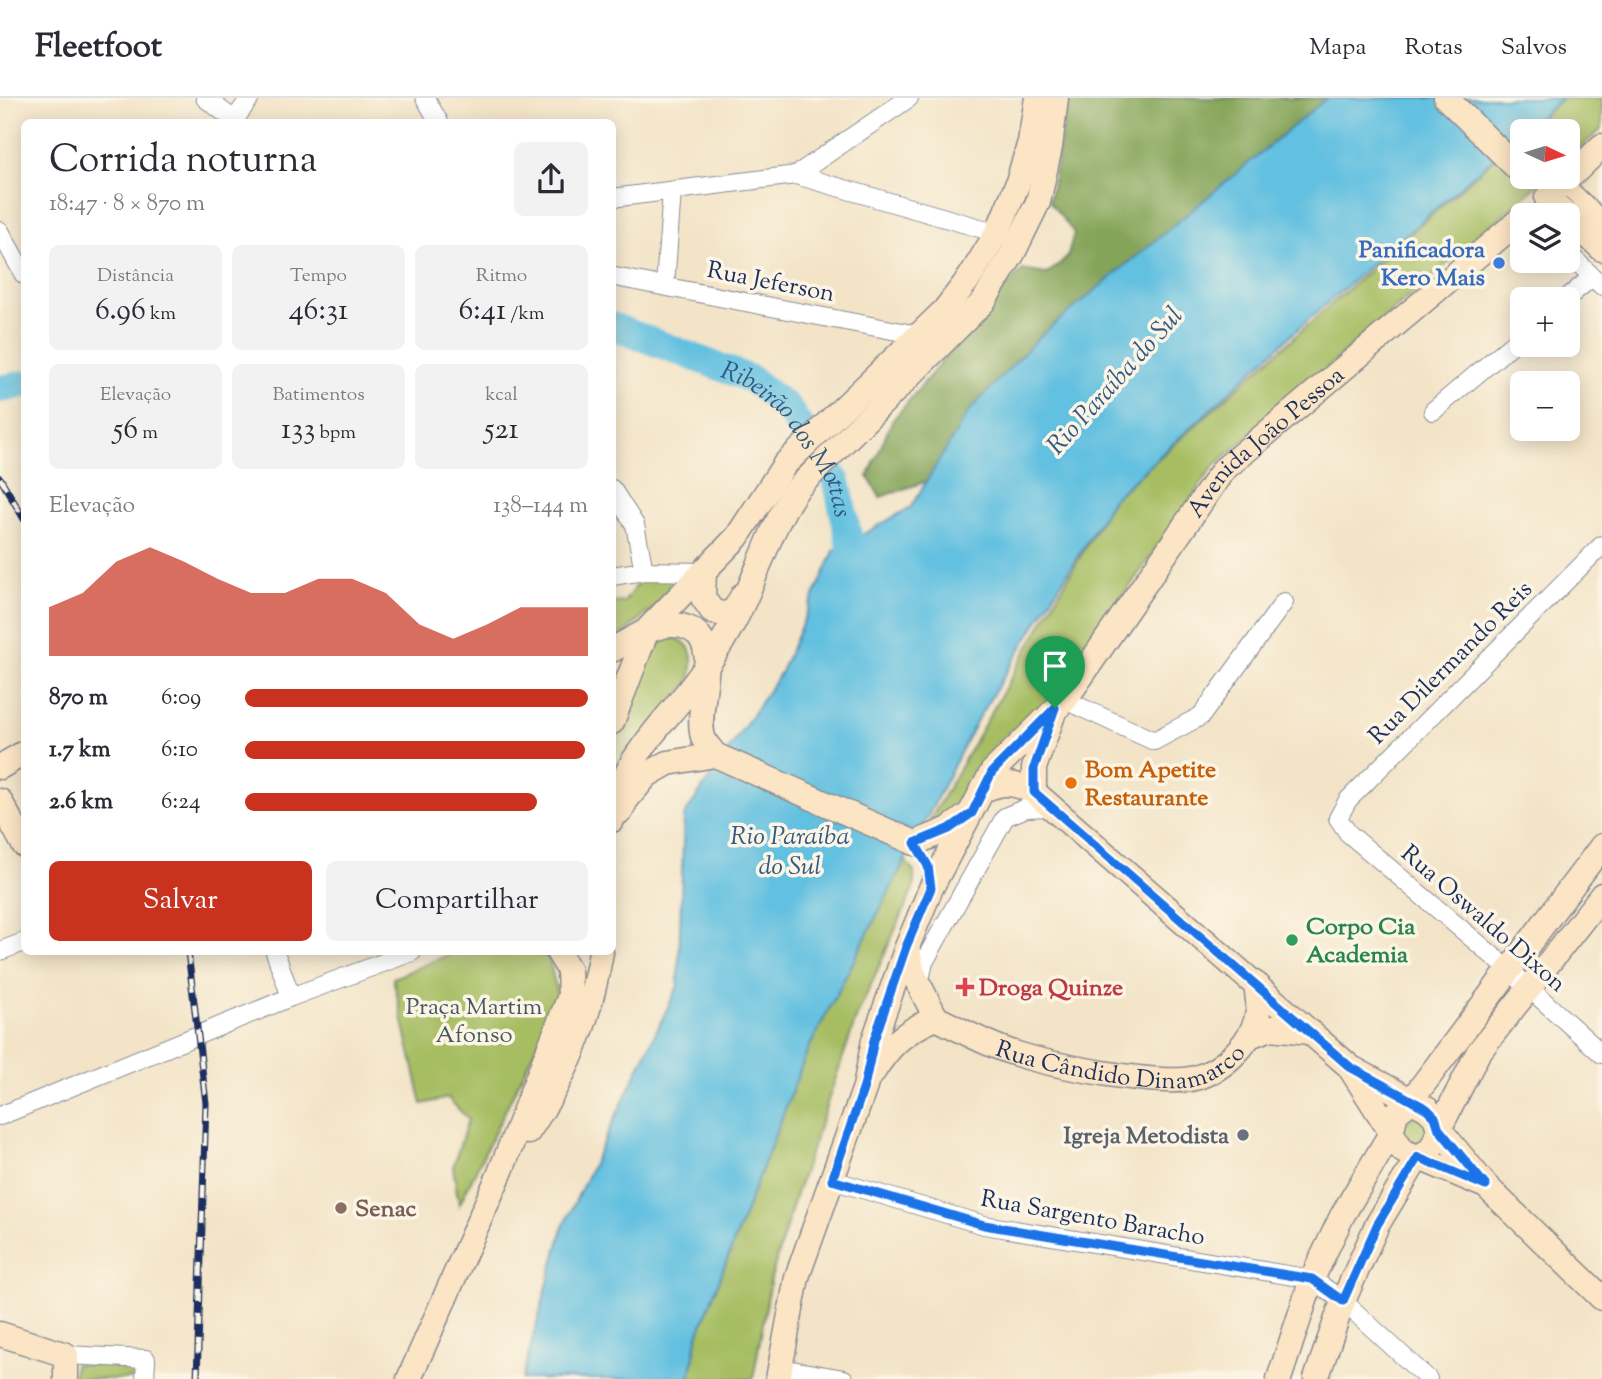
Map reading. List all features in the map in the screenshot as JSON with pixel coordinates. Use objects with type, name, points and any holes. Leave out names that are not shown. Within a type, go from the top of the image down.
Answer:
[{"type":"street","points":[[205,98],[230,119]]},
{"type":"street","points":[[236,119],[250,98]]},
{"type":"street","points":[[425,98],[437,119]]},
{"type":"street","points":[[796,175],[909,98]]},
{"type":"street","points":[[616,648],[647,630],[704,572],[737,537],[785,464],[824,423],[944,311],[970,277],[997,233],[1030,142],[1038,98]]},
{"type":"street","points":[[616,795],[630,762],[654,729],[690,689],[733,623],[779,514],[797,489],[837,452],[983,302],[1013,253],[1038,202],[1050,147],[1056,98]]},
{"type":"street","points":[[1446,98],[1510,161]]},
{"type":"street","points":[[1467,98],[1510,139]]},
{"type":"street","name":"Avenida João Pessoa","points":[[1580,164],[1602,146]]},
{"type":"street","points":[[1580,173],[1602,164]]},
{"type":"street","points":[[616,198],[796,175],[997,233]]},
{"type":"street","name":"Avenida João Pessoa","points":[[1539,203],[1552,189]]},
{"type":"street","points":[[1566,189],[1602,225]]},
{"type":"street","points":[[665,285],[672,191]]},
{"type":"street","points":[[1580,228],[1602,249]]},
{"type":"street","name":"Avenida João Pessoa","points":[[864,1087],[874,1040],[906,947],[931,888],[992,772],[1060,704],[1223,470],[1510,229]]},
{"type":"street","points":[[0,231],[21,270]]},
{"type":"street","points":[[1580,265],[1597,281],[1580,291]]},
{"type":"street","name":"Rua Jeferson","points":[[616,276],[918,335]]},
{"type":"street","points":[[1433,411],[1510,346]]},
{"type":"street","points":[[616,495],[635,525],[644,571]]},
{"type":"street","name":"Rua Dilermando Reis","points":[[1338,818],[1348,800],[1602,545]]},
{"type":"street","points":[[616,575],[644,571],[704,572]]},
{"type":"street","points":[[704,572],[703,598],[706,607],[724,614],[734,611],[752,580]]},
{"type":"street","points":[[1060,704],[1154,741],[1201,716],[1284,603]]},
{"type":"street","points":[[647,630],[673,624],[686,627],[699,634],[707,647],[701,718],[704,740],[718,756],[912,842],[928,866],[931,888]]},
{"type":"street","points":[[616,711],[647,630]]},
{"type":"street","name":"Avenida João Pessoa","points":[[1042,800],[1034,768],[1060,704]]},
{"type":"street","points":[[0,767],[21,755]]},
{"type":"street","points":[[616,824],[626,800],[647,775],[668,763],[718,756]]},
{"type":"street","points":[[912,842],[949,829],[1000,782],[1019,785],[1042,800],[1088,836],[1350,1067],[1409,1102],[1427,1109],[1435,1117],[1439,1129],[1486,1186],[1602,1298]]},
{"type":"street","points":[[0,800],[21,839]]},
{"type":"street","points":[[918,985],[923,962],[1006,817],[1042,800]]},
{"type":"street","name":"Rua Oswaldo Dixon","points":[[1338,818],[1348,833],[1507,968],[1602,1054]]},
{"type":"street","points":[[1279,1379],[1312,1279],[1342,1216],[1391,1133],[1396,1113],[1409,1102],[1507,968],[1602,846]]},
{"type":"street","points":[[1315,1379],[1343,1301],[1377,1225],[1418,1157],[1428,1152],[1436,1143],[1439,1129],[1478,1054],[1602,895]]},
{"type":"street","points":[[0,951],[21,943]]},
{"type":"street","points":[[844,1379],[779,1373],[797,1277],[864,1087],[895,1040],[911,1028],[936,1018],[918,985],[906,947]]},
{"type":"street","points":[[276,955],[291,997]]},
{"type":"street","points":[[0,1116],[291,997],[368,960],[396,955]]},
{"type":"street","points":[[409,1379],[500,1174],[570,996],[569,970],[560,955]]},
{"type":"street","points":[[500,1174],[555,1093],[577,1047],[593,1001],[601,955]]},
{"type":"street","name":"Rua Cândido Dinamarco","points":[[936,1018],[1013,1053],[1077,1069],[1158,1079],[1195,1079],[1221,1066],[1252,1035],[1259,1011],[1256,985]]},
{"type":"street","points":[[1252,1035],[1271,1028],[1310,1032]]},
{"type":"street","points":[[1350,1067],[1403,1151],[1486,1186]]},
{"type":"street","name":"Rua Sargento Baracho","points":[[832,1180],[984,1225],[1312,1279],[1343,1301],[1428,1379]]},
{"type":"street","points":[[0,1334],[66,1367],[146,1359],[145,1379]]},
{"type":"green space","points":[[1069,98],[1349,98],[939,477],[880,497],[868,477],[892,421],[987,307],[1022,270],[1047,274],[1067,258],[1074,233],[1049,201]]},
{"type":"green space","points":[[1563,98],[1602,98],[1602,129],[1580,148],[1580,119],[1539,119]]},
{"type":"green space","points":[[1510,145],[1510,189],[1533,189],[1517,203],[1510,203],[1510,209],[1214,466],[1046,706],[1003,745],[945,826],[930,820],[1113,499]]},
{"type":"green space","points":[[645,574],[690,578],[616,640],[616,603],[624,602]]},
{"type":"green space","points":[[667,636],[682,641],[687,645],[692,657],[690,680],[616,778],[616,743],[628,703],[650,649]]},
{"type":"green space","points":[[905,860],[914,872],[914,887],[857,1016],[794,1200],[771,1278],[753,1379],[690,1379],[697,1338],[807,1052]]},
{"type":"green space","name":"Praça Martim Afonso","points":[[448,955],[542,955],[549,958],[560,1006],[536,1047],[459,1205],[453,1167],[468,1119],[448,1098],[422,1104],[393,978]]},
{"type":"green space","points":[[1416,1113],[1432,1129],[1420,1143],[1406,1139],[1402,1126]]},
{"type":"green space","points":[[74,1364],[138,1366],[137,1379],[74,1379]]},
{"type":"water","name":"Rio Paraíba do Sul","points":[[1327,98],[1562,98],[1538,119],[1510,119],[1510,143],[1301,326],[1113,499],[977,720],[807,1052],[697,1338],[690,1379],[522,1379],[563,1227],[678,986],[684,816],[781,672],[834,551],[911,507],[969,411],[1039,337]]},
{"type":"waterway","name":"Ribeirão dos Mottas","points":[[616,328],[751,379],[787,407],[837,482],[851,549],[870,571]]},
{"type":"waterway","name":"Ribeirão dos Mottas","points":[[0,389],[21,385]]},
{"type":"railway","points":[[0,478],[21,514]]},
{"type":"railway","points":[[188,955],[206,1103],[197,1379]]},
{"type":"place","name":"Panificadora Kero Mais","points":[[1499,263]]},
{"type":"place","name":"Bom Apetite Restaurante","points":[[1071,783]]},
{"type":"place","name":"Corpo Cia Academia","points":[[1292,940]]},
{"type":"place","name":"Droga Quinze","points":[[965,987]]},
{"type":"place","name":"Igreja Metodista","points":[[1243,1135]]},
{"type":"place","name":"Senac","points":[[341,1208]]},
{"type":"route","points":[[1055,708],[1034,768],[1034,792],[1049,807],[1088,836],[1350,1067],[1409,1102],[1427,1109],[1435,1117],[1439,1129],[1486,1186],[1418,1157],[1377,1225],[1343,1301],[1312,1279],[984,1225],[832,1180],[864,1087],[874,1040],[906,947],[931,888],[928,866],[915,843],[949,829],[972,813],[992,772],[1055,708]]}]
